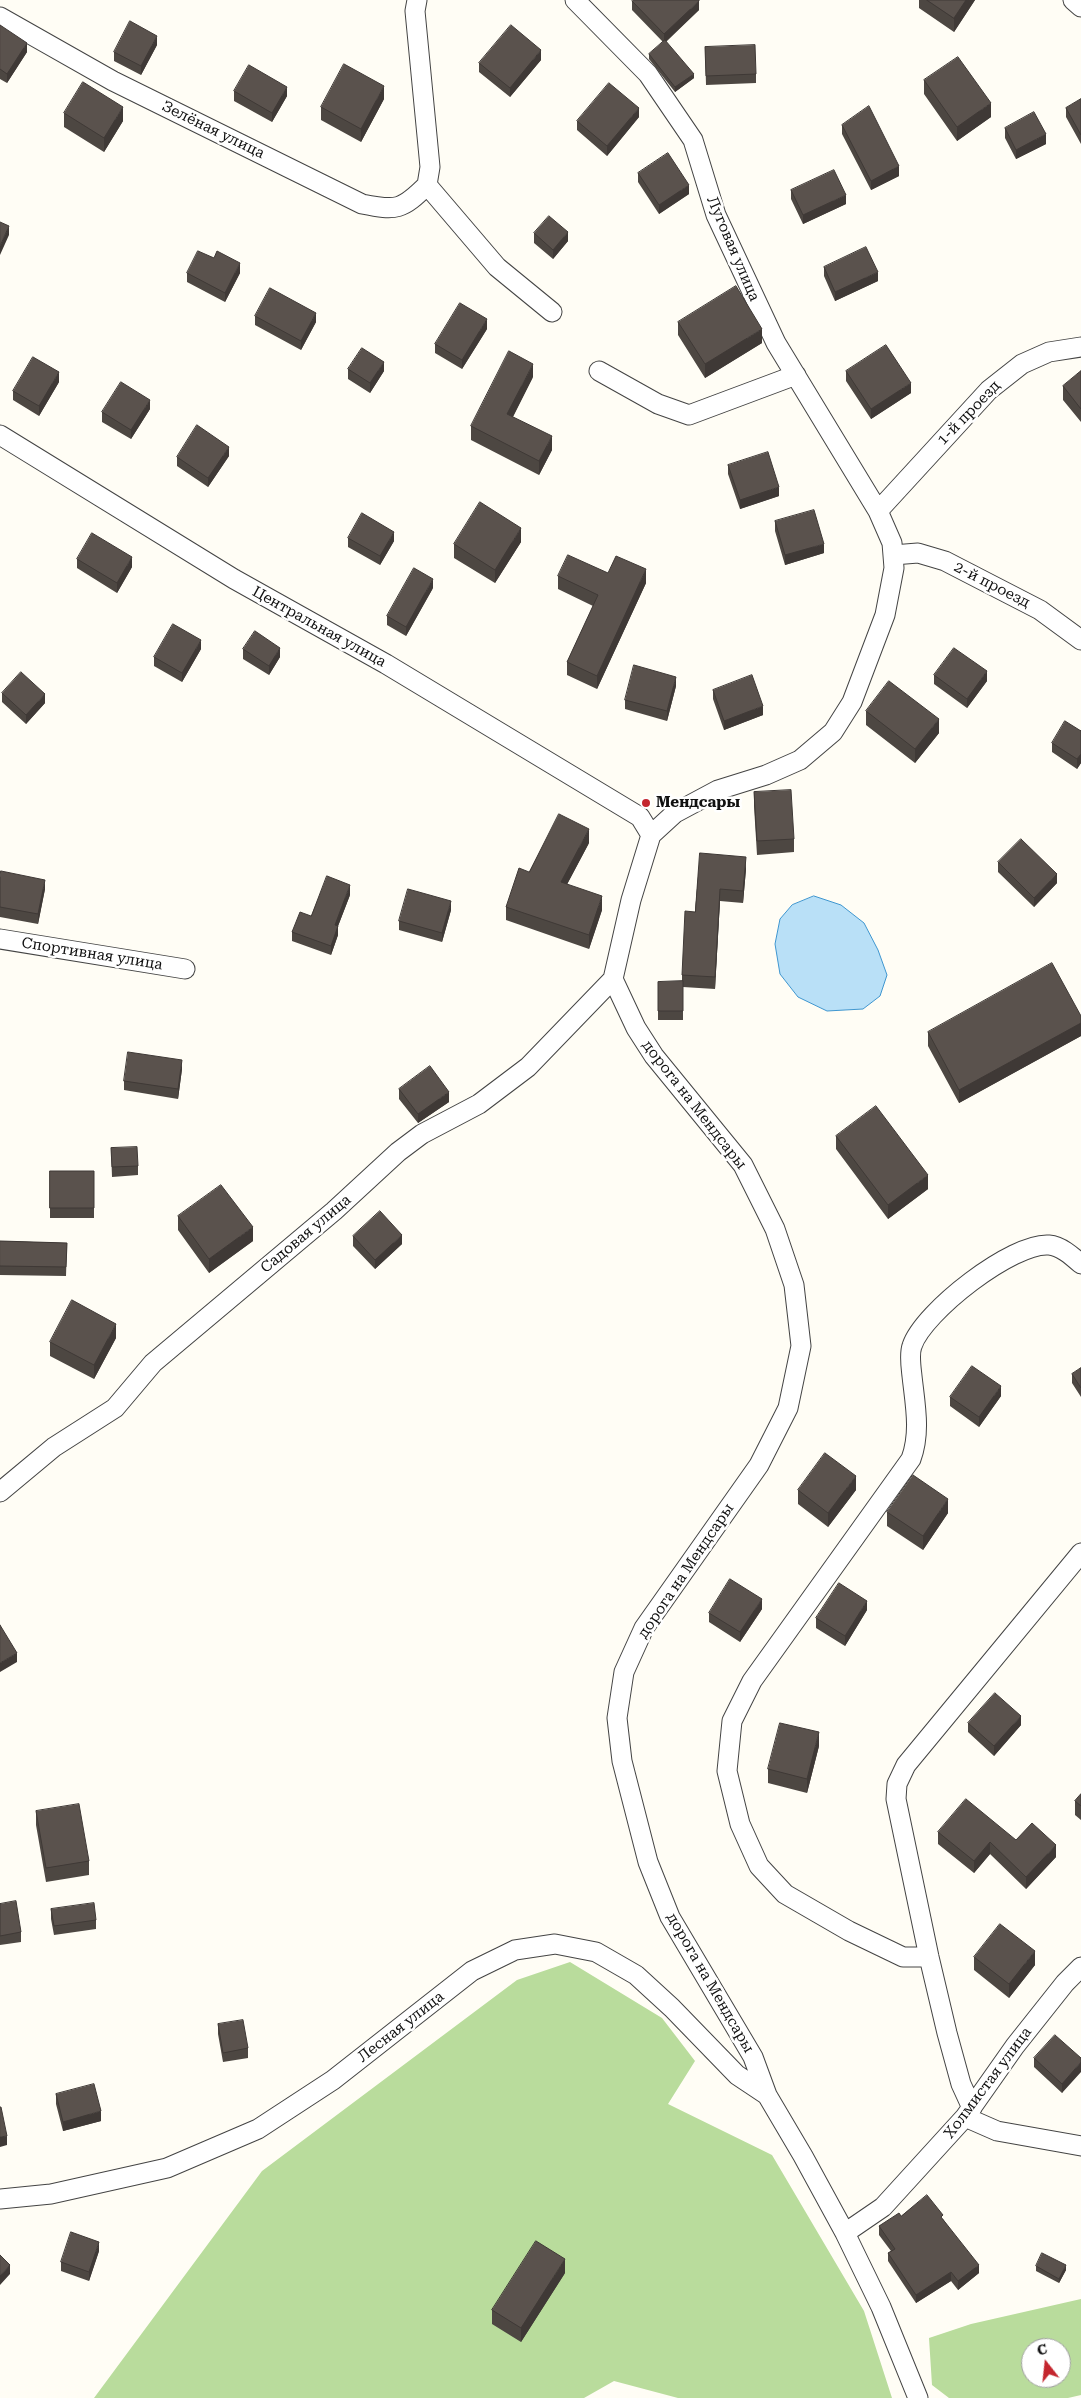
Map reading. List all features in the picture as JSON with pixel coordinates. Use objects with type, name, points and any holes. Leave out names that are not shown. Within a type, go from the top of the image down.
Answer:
[{"type":"street","points":[[417,0],[415,11],[430,166],[427,184],[497,267],[552,312]]},
{"type":"street","name":"Луговая улица","points":[[575,0],[648,74],[693,140],[716,215],[732,253],[776,343],[878,511],[888,531],[894,555],[894,568],[885,615],[852,702],[833,732],[800,760],[766,775],[718,790],[675,813],[652,835]]},
{"type":"street","points":[[1074,0],[1081,6]]},
{"type":"street","name":"Зелёная улица","points":[[0,17],[113,81],[362,204],[389,210],[409,203],[427,184]]},
{"type":"street","name":"1-й проезд","points":[[878,511],[989,390],[1028,361],[1049,352],[1081,348]]},
{"type":"street","points":[[599,371],[658,404],[689,415],[796,375]]},
{"type":"street","name":"Центральная улица","points":[[0,435],[234,579],[386,664],[640,817],[652,835]]},
{"type":"street","name":"2-й проезд","points":[[894,555],[918,553],[945,561],[1040,610],[1081,640]]},
{"type":"street","points":[[613,979],[631,900],[652,835]]},
{"type":"street","name":"Спортивная улица","points":[[0,939],[185,969]]},
{"type":"street","name":"Садовая улица","points":[[0,1492],[54,1447],[115,1408],[153,1362],[334,1211],[398,1152],[422,1134],[479,1104],[528,1067],[613,979]]},
{"type":"street","name":"дорога на Мендсары","points":[[613,979],[636,1028],[654,1056],[743,1165],[775,1229],[794,1285],[801,1346],[788,1408],[759,1465],[644,1628],[624,1672],[617,1718],[622,1761],[648,1862],[670,1917],[753,2057],[766,2095],[804,2156],[845,2233],[881,2307],[918,2398]]},
{"type":"street","points":[[929,1957],[904,1957],[849,1931],[786,1894],[759,1866],[740,1824],[727,1771],[732,1721],[752,1681],[911,1459],[916,1444],[917,1420],[911,1348],[918,1330],[943,1303],[1004,1259],[1030,1247],[1049,1244],[1066,1251],[1081,1264]]},
{"type":"street","points":[[1081,1553],[906,1765],[897,1784],[896,1799],[929,1957],[968,2113],[997,2131],[1081,2146]]},
{"type":"street","name":"Лесная улица","points":[[0,2199],[51,2194],[167,2168],[258,2128],[333,2080],[472,1971],[515,1950],[555,1944],[596,1952],[636,1976],[672,2008],[737,2075],[766,2095]]},
{"type":"street","name":"Холмистая улица","points":[[845,2233],[883,2207],[968,2113],[1015,2046],[1065,1983],[1081,1967]]},
{"type":"green space","points":[[570,1962],[662,2018],[695,2061],[668,2104],[772,2155],[864,2311],[892,2398],[678,2398],[614,2381],[584,2398],[94,2398],[262,2171],[517,1980]]},
{"type":"green space","points":[[1081,2299],[1081,2395],[1068,2398],[949,2398],[932,2385],[929,2338],[971,2324]]},
{"type":"water","points":[[814,896],[841,905],[864,923],[878,950],[887,975],[880,996],[863,1009],[827,1011],[798,997],[780,974],[775,944],[780,919],[792,905]]},
{"type":"building","points":[[633,0],[699,0],[699,1],[664,34]]},
{"type":"building","points":[[927,0],[966,0],[954,18]]},
{"type":"building","points":[[130,21],[157,36],[141,66],[114,52]]},
{"type":"building","points":[[0,25],[27,43],[7,74],[0,69]]},
{"type":"building","points":[[511,25],[541,50],[510,88],[479,63]]},
{"type":"building","points":[[665,40],[694,74],[675,87],[649,54]]},
{"type":"building","points":[[755,45],[756,74],[706,76],[705,47]]},
{"type":"building","points":[[958,57],[991,103],[957,127],[924,80]]},
{"type":"building","points":[[344,64],[384,86],[361,129],[321,107]]},
{"type":"building","points":[[249,65],[287,87],[272,113],[234,91]]},
{"type":"building","points":[[83,82],[123,107],[104,138],[64,113]]},
{"type":"building","points":[[609,83],[639,108],[607,146],[577,121]]},
{"type":"building","points":[[1081,99],[1081,135],[1066,108]]},
{"type":"building","points":[[869,106],[899,166],[871,181],[842,125]]},
{"type":"building","points":[[1034,112],[1046,134],[1016,150],[1005,128]]},
{"type":"building","points":[[668,153],[689,185],[659,205],[638,173]]},
{"type":"building","points":[[834,170],[846,195],[803,215],[791,190]]},
{"type":"building","points":[[549,216],[568,232],[553,250],[534,233]]},
{"type":"building","points":[[0,222],[9,226],[0,246]]},
{"type":"building","points":[[866,247],[878,272],[835,292],[824,267]]},
{"type":"building","points":[[198,251],[214,258],[217,251],[240,263],[225,293],[187,273]]},
{"type":"building","points":[[736,286],[762,329],[705,364],[678,322]]},
{"type":"building","points":[[270,288],[316,313],[301,341],[255,316]]},
{"type":"building","points":[[460,303],[487,319],[462,360],[435,344]]},
{"type":"building","points":[[886,345],[911,383],[871,409],[846,371]]},
{"type":"building","points":[[362,348],[384,362],[370,383],[348,369]]},
{"type":"building","points":[[509,351],[533,364],[507,414],[552,436],[539,461],[471,426]]},
{"type":"building","points":[[33,357],[59,372],[39,406],[13,391]]},
{"type":"building","points":[[1081,371],[1081,409],[1063,386]]},
{"type":"building","points":[[121,382],[150,400],[131,430],[102,412]]},
{"type":"building","points":[[197,425],[229,447],[208,478],[177,457]]},
{"type":"building","points":[[768,452],[779,487],[740,500],[728,465]]},
{"type":"building","points":[[480,502],[521,528],[495,570],[454,544]]},
{"type":"building","points":[[814,510],[824,544],[785,555],[775,521]]},
{"type":"building","points":[[362,513],[394,532],[380,556],[348,538]]},
{"type":"building","points":[[92,533],[132,557],[117,583],[77,559]]},
{"type":"building","points":[[568,555],[608,573],[616,556],[646,569],[597,676],[567,662],[598,595],[558,576]]},
{"type":"building","points":[[414,568],[433,579],[406,627],[387,616]]},
{"type":"building","points":[[173,624],[201,640],[182,673],[154,657]]},
{"type":"building","points":[[255,631],[280,648],[269,666],[243,649]]},
{"type":"building","points":[[954,648],[987,671],[967,699],[934,675]]},
{"type":"building","points":[[634,665],[676,677],[667,711],[625,700]]},
{"type":"building","points":[[21,672],[45,694],[26,715],[2,693]]},
{"type":"building","points":[[752,675],[763,706],[724,721],[713,690]]},
{"type":"building","points":[[889,681],[939,719],[915,749],[866,711]]},
{"type":"building","points":[[1065,721],[1081,731],[1081,754],[1077,759],[1052,743]]},
{"type":"building","points":[[791,790],[794,839],[757,841],[754,792]]},
{"type":"building","points":[[559,814],[589,829],[561,882],[602,896],[589,935],[506,907],[519,868],[529,872]]},
{"type":"building","points":[[1021,839],[1057,874],[1034,898],[998,862]]},
{"type":"building","points":[[700,853],[746,857],[743,891],[720,889],[715,977],[682,975],[685,911],[695,912]]},
{"type":"building","points":[[1,871],[45,880],[38,914],[0,907]]},
{"type":"building","points":[[327,876],[350,885],[335,925],[338,926],[331,946],[292,932],[300,912],[311,916]]},
{"type":"building","points":[[408,889],[451,901],[442,933],[399,921]]},
{"type":"building","points":[[1052,963],[1081,1016],[1081,1023],[959,1090],[928,1032]]},
{"type":"building","points":[[683,981],[683,1011],[658,1011],[658,982]]},
{"type":"building","points":[[128,1052],[182,1060],[178,1089],[124,1081]]},
{"type":"building","points":[[430,1066],[449,1092],[418,1114],[399,1089]]},
{"type":"building","points":[[876,1106],[928,1175],[888,1205],[836,1136]]},
{"type":"building","points":[[137,1147],[138,1166],[112,1167],[111,1148]]},
{"type":"building","points":[[50,1171],[94,1171],[94,1208],[50,1208]]},
{"type":"building","points":[[221,1185],[253,1227],[209,1259],[178,1216]]},
{"type":"building","points":[[380,1211],[402,1235],[375,1260],[353,1236]]},
{"type":"building","points":[[0,1241],[67,1243],[66,1267],[0,1266]]},
{"type":"building","points":[[72,1300],[116,1324],[94,1365],[50,1342]]},
{"type":"building","points":[[972,1366],[1001,1386],[979,1417],[950,1397]]},
{"type":"building","points":[[1081,1368],[1081,1388],[1072,1374]]},
{"type":"building","points":[[825,1453],[856,1476],[828,1513],[798,1490]]},
{"type":"building","points":[[913,1475],[948,1499],[923,1536],[887,1512]]},
{"type":"building","points":[[730,1579],[762,1599],[740,1632],[709,1613]]},
{"type":"building","points":[[839,1583],[867,1601],[845,1636],[816,1618]]},
{"type":"building","points":[[0,1625],[17,1653],[0,1663]]},
{"type":"building","points":[[995,1693],[1021,1716],[994,1746],[968,1723]]},
{"type":"building","points":[[780,1723],[819,1732],[807,1779],[768,1769]]},
{"type":"building","points":[[1081,1794],[1081,1806],[1075,1801]]},
{"type":"building","points":[[966,1799],[1016,1840],[1032,1823],[1056,1845],[1026,1877],[990,1842],[974,1861],[938,1832]]},
{"type":"building","points":[[79,1804],[89,1861],[46,1868],[36,1811]]},
{"type":"building","points":[[16,1901],[21,1932],[0,1936],[0,1904]]},
{"type":"building","points":[[94,1903],[96,1920],[54,1926],[51,1909]]},
{"type":"building","points":[[1000,1924],[1035,1951],[1009,1984],[974,1957]]},
{"type":"building","points":[[243,2020],[248,2048],[223,2053],[218,2024]]},
{"type":"building","points":[[1055,2035],[1081,2058],[1081,2062],[1062,2084],[1034,2058]]},
{"type":"building","points":[[94,2084],[101,2111],[63,2122],[56,2094]]},
{"type":"building","points":[[0,2107],[7,2136],[0,2137]]},
{"type":"building","points":[[927,2195],[943,2215],[941,2217],[979,2265],[958,2281],[951,2272],[916,2295],[888,2253],[895,2249],[879,2226],[899,2213],[901,2216]]},
{"type":"building","points":[[71,2232],[99,2242],[89,2272],[61,2262]]},
{"type":"building","points":[[536,2241],[565,2259],[521,2328],[492,2310]]},
{"type":"building","points":[[1042,2253],[1066,2265],[1059,2279],[1036,2266]]},
{"type":"building","points":[[0,2255],[10,2265],[0,2276]]},
{"type":"place","name":"Мендсары","points":[[646,803]]}]
